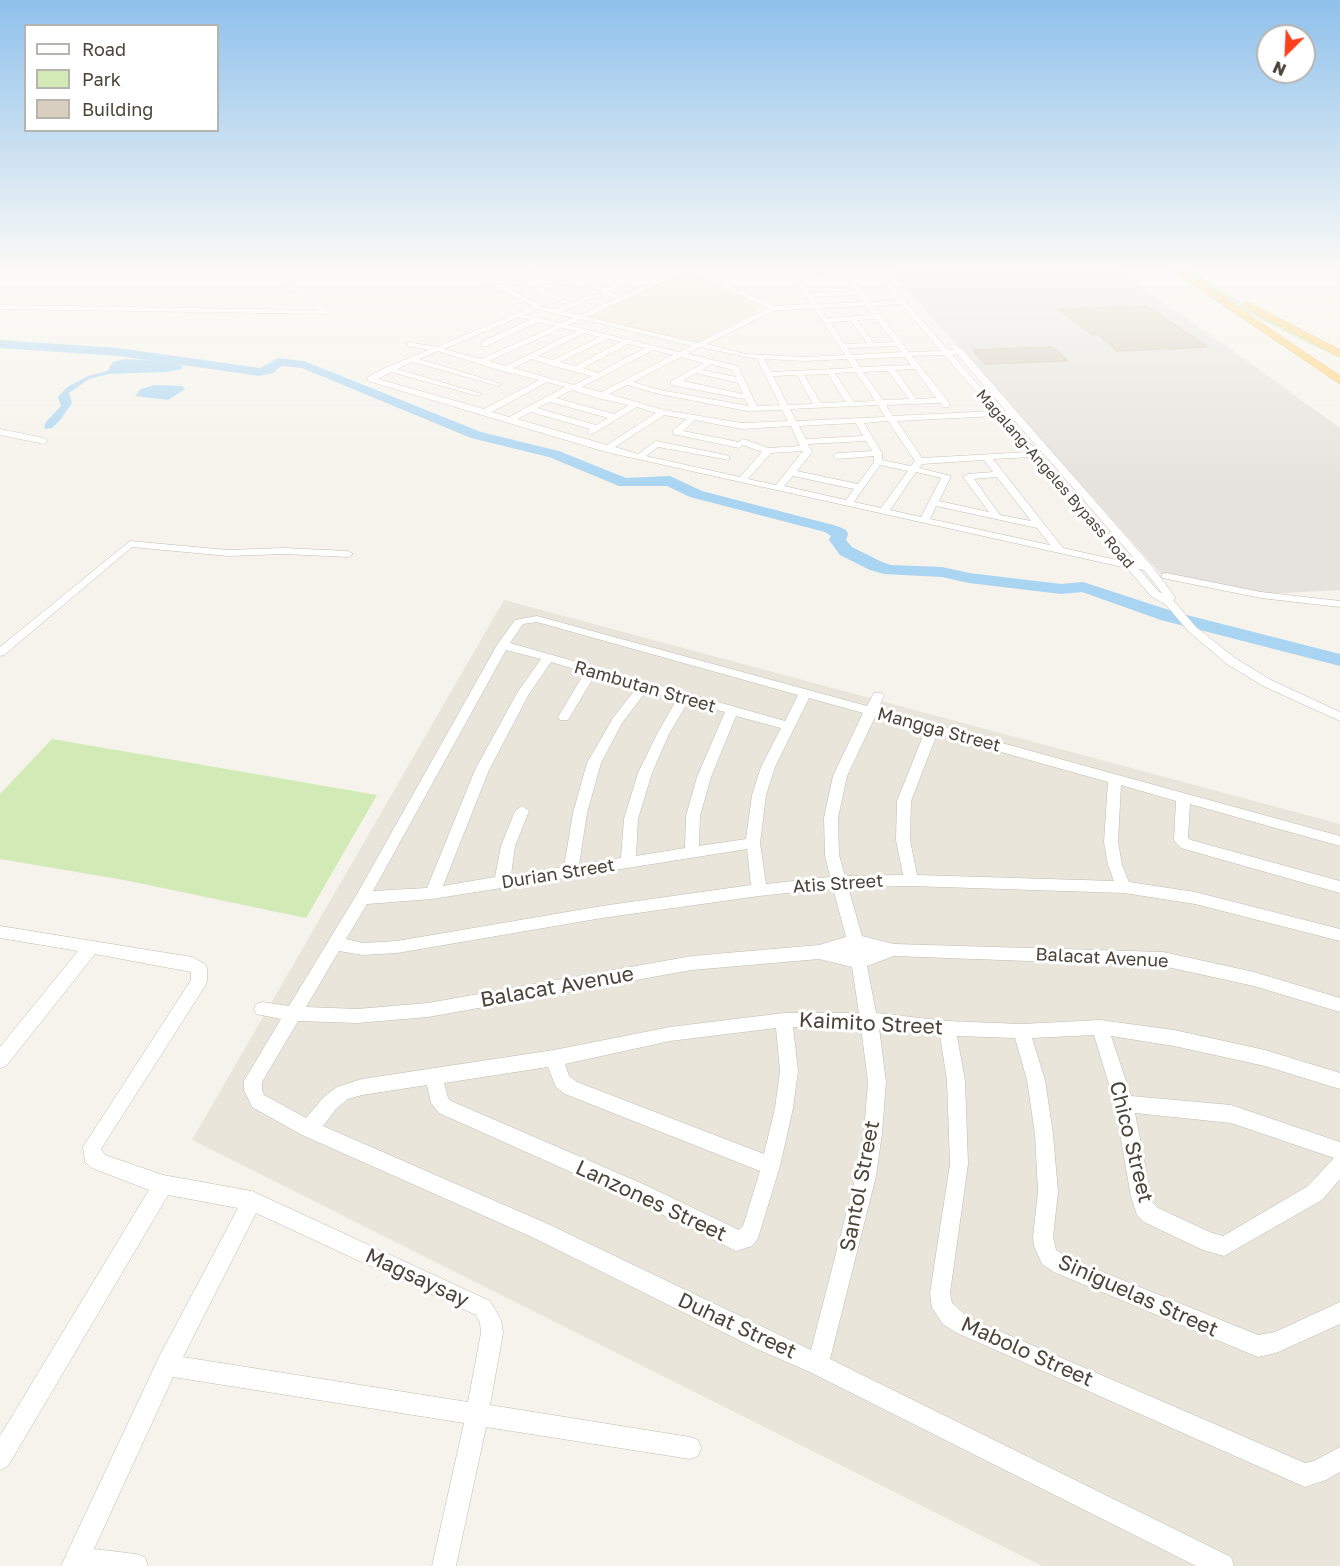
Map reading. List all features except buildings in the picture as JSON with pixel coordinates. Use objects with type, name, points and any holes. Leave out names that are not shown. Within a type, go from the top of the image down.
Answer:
[{"type":"highway","points":[[1282,342],[1340,381]]},
{"type":"highway","points":[[1318,342],[1340,354]]},
{"type":"street","points":[[456,342],[371,379],[576,441],[639,457],[1132,567],[1147,567]]},
{"type":"street","points":[[476,342],[507,350]]},
{"type":"street","points":[[484,344],[488,342]]},
{"type":"street","points":[[481,362],[524,342]]},
{"type":"street","points":[[505,369],[560,342]]},
{"type":"street","points":[[552,363],[595,342]]},
{"type":"street","points":[[627,342],[735,368],[754,409]]},
{"type":"street","points":[[576,369],[627,342]]},
{"type":"street","points":[[686,342],[760,358],[960,352]]},
{"type":"street","points":[[600,396],[703,342]]},
{"type":"street","points":[[840,342],[891,419],[915,465]]},
{"type":"street","name":"Magalang-Angeles Bypass Road","points":[[938,342],[1155,594],[1172,605],[1192,629],[1231,661],[1267,683],[1340,717]]},
{"type":"street","name":"Magalang-Angeles Bypass Road","points":[[951,342],[1147,567],[1170,597],[1172,605]]},
{"type":"street","points":[[411,344],[663,412],[742,426],[1013,413]]},
{"type":"street","points":[[843,346],[900,344],[955,416]]},
{"type":"street","points":[[509,420],[651,348]]},
{"type":"street","points":[[531,356],[598,375]]},
{"type":"street","points":[[760,358],[807,454],[778,488]]},
{"type":"street","points":[[413,360],[498,384]]},
{"type":"street","points":[[659,392],[710,362]]},
{"type":"street","points":[[768,374],[919,367]]},
{"type":"street","points":[[890,368],[914,401]]},
{"type":"street","points":[[390,369],[478,394]]},
{"type":"street","points":[[695,371],[741,381]]},
{"type":"street","points":[[830,371],[851,405]]},
{"type":"street","points":[[799,372],[819,406]]},
{"type":"street","points":[[458,405],[520,373]]},
{"type":"street","points":[[484,413],[545,380]]},
{"type":"street","points":[[677,382],[748,397]]},
{"type":"street","points":[[627,383],[710,403],[754,409],[943,400]]},
{"type":"street","points":[[549,399],[614,417]]},
{"type":"street","points":[[576,441],[635,405]]},
{"type":"street","points":[[530,409],[596,428]]},
{"type":"street","points":[[606,449],[663,412]]},
{"type":"street","points":[[639,457],[693,418]]},
{"type":"street","points":[[858,420],[878,458]]},
{"type":"street","points":[[712,474],[741,443],[748,439],[742,426]]},
{"type":"street","points":[[0,432],[44,441]]},
{"type":"street","points":[[675,432],[741,443],[768,451],[869,438]]},
{"type":"street","points":[[657,444],[726,458]]},
{"type":"street","points":[[742,480],[768,451]]},
{"type":"street","points":[[915,465],[1047,453]]},
{"type":"street","points":[[848,504],[878,458]]},
{"type":"street","points":[[791,472],[878,458],[915,465],[947,477],[924,520]]},
{"type":"street","points":[[986,458],[1059,550]]},
{"type":"street","points":[[836,465],[860,487]]},
{"type":"street","points":[[884,511],[915,465]]},
{"type":"street","points":[[997,516],[968,477],[1000,474]]},
{"type":"street","points":[[933,503],[1040,526]]},
{"type":"street","points":[[0,653],[130,544],[238,554],[284,551],[348,554]]},
{"type":"street","points":[[1166,576],[1261,595],[1340,604]]},
{"type":"street","name":"Mangga Street","points":[[503,645],[519,622],[537,619],[805,693],[874,704],[932,729],[1340,841]]},
{"type":"street","points":[[295,1014],[503,645]]},
{"type":"street","name":"Rambutan Street","points":[[503,645],[787,726]]},
{"type":"street","points":[[432,893],[482,770],[523,693],[547,659]]},
{"type":"street","points":[[564,717],[591,671]]},
{"type":"street","points":[[570,872],[580,813],[594,764],[618,721],[644,686]]},
{"type":"street","points":[[759,890],[753,843],[759,795],[768,767],[805,693]]},
{"type":"street","points":[[628,864],[631,819],[645,773],[663,734],[684,698]]},
{"type":"street","name":"Santol Street","points":[[818,1364],[866,1176],[873,1133],[877,1082],[869,1020],[855,941],[837,882],[832,855],[831,818],[840,776],[874,704]]},
{"type":"street","points":[[693,852],[690,837],[693,816],[704,777],[732,711]]},
{"type":"street","points":[[911,880],[903,840],[904,801],[932,729]]},
{"type":"street","points":[[1114,778],[1111,842],[1115,865],[1124,887]]},
{"type":"street","points":[[1183,798],[1181,840],[1186,844],[1340,887]]},
{"type":"street","points":[[502,883],[508,846],[522,811]]},
{"type":"street","name":"Durian Street","points":[[362,898],[432,893],[753,843]]},
{"type":"street","name":"Atis Street","points":[[335,944],[363,949],[397,948],[602,912],[759,890],[837,882],[911,880],[1124,887],[1195,898],[1340,935]]},
{"type":"street","points":[[0,932],[92,946]]},
{"type":"street","name":"Balacat Avenue","points":[[262,1008],[295,1014],[357,1016],[428,1010],[692,963],[819,952],[855,941],[894,950],[1163,959],[1254,979],[1340,1005]]},
{"type":"street","points":[[0,1060],[92,946]]},
{"type":"street","name":"Magsaysay","points":[[92,946],[192,964],[199,969],[199,981],[92,1147],[92,1156],[99,1162],[163,1185],[252,1201],[483,1308],[490,1320],[492,1333],[477,1415],[444,1566]]},
{"type":"street","name":"Balacat Avenue","points":[[819,952],[859,962],[894,950]]},
{"type":"street","name":"Duhat Street","points":[[295,1014],[253,1081],[253,1090],[258,1101],[309,1129],[541,1231],[765,1341],[818,1364],[1222,1566]]},
{"type":"street","name":"Kaimito Street","points":[[309,1129],[330,1103],[342,1093],[362,1087],[554,1058],[670,1034],[784,1020],[869,1020],[947,1028],[1022,1031],[1100,1027],[1174,1038],[1265,1058],[1340,1081]]},
{"type":"street","name":"Lanzones Street","points":[[434,1077],[440,1103],[445,1107],[636,1191],[736,1241],[745,1239],[751,1231],[771,1166],[784,1108],[789,1071],[784,1020]]},
{"type":"street","name":"Chico Street","points":[[1100,1027],[1124,1104],[1144,1208],[1151,1215],[1210,1243],[1224,1246],[1315,1193],[1340,1165]]},
{"type":"street","name":"Mabolo Street","points":[[947,1028],[956,1081],[959,1164],[940,1293],[942,1308],[950,1317],[962,1325],[1305,1474],[1318,1472],[1340,1459]]},
{"type":"street","name":"Siniguelas Street","points":[[1022,1031],[1036,1080],[1044,1134],[1048,1192],[1043,1237],[1044,1246],[1050,1257],[1061,1265],[1258,1346],[1276,1342],[1340,1313]]},
{"type":"street","points":[[554,1058],[562,1081],[571,1088],[771,1166]]},
{"type":"street","points":[[1124,1104],[1231,1114],[1340,1151]]},
{"type":"street","points":[[0,1458],[78,1323],[163,1185]]},
{"type":"street","points":[[136,1566],[74,1563],[167,1365],[252,1201]]},
{"type":"street","points":[[167,1365],[690,1448]]},
{"type":"shaded area","points":[[954,342],[1221,342],[1340,428],[1340,590],[1265,594],[1161,574]]},
{"type":"shaded area","points":[[504,600],[1340,824],[1340,1566],[1042,1566],[192,1140]]},
{"type":"green space","points":[[1306,342],[1315,342],[1338,354],[1333,355]]},
{"type":"green space","points":[[52,739],[377,795],[306,918],[124,880],[0,859],[0,794]]},
{"type":"water","points":[[125,359],[161,361],[183,366],[181,369],[166,372],[108,374],[89,379],[69,393],[72,403],[61,419],[52,428],[44,429],[46,422],[61,406],[58,397],[67,387],[88,376],[107,371],[113,362]]},
{"type":"water","points":[[154,385],[182,386],[185,389],[168,400],[135,396],[141,389]]},
{"type":"waterway","points":[[0,344],[118,352],[260,372],[269,370],[278,362],[304,365],[476,435],[554,454],[624,483],[670,481],[696,494],[831,529],[840,534],[837,540],[846,551],[876,566],[890,570],[942,572],[969,578],[1061,589],[1083,587],[1168,616],[1340,660]]}]
